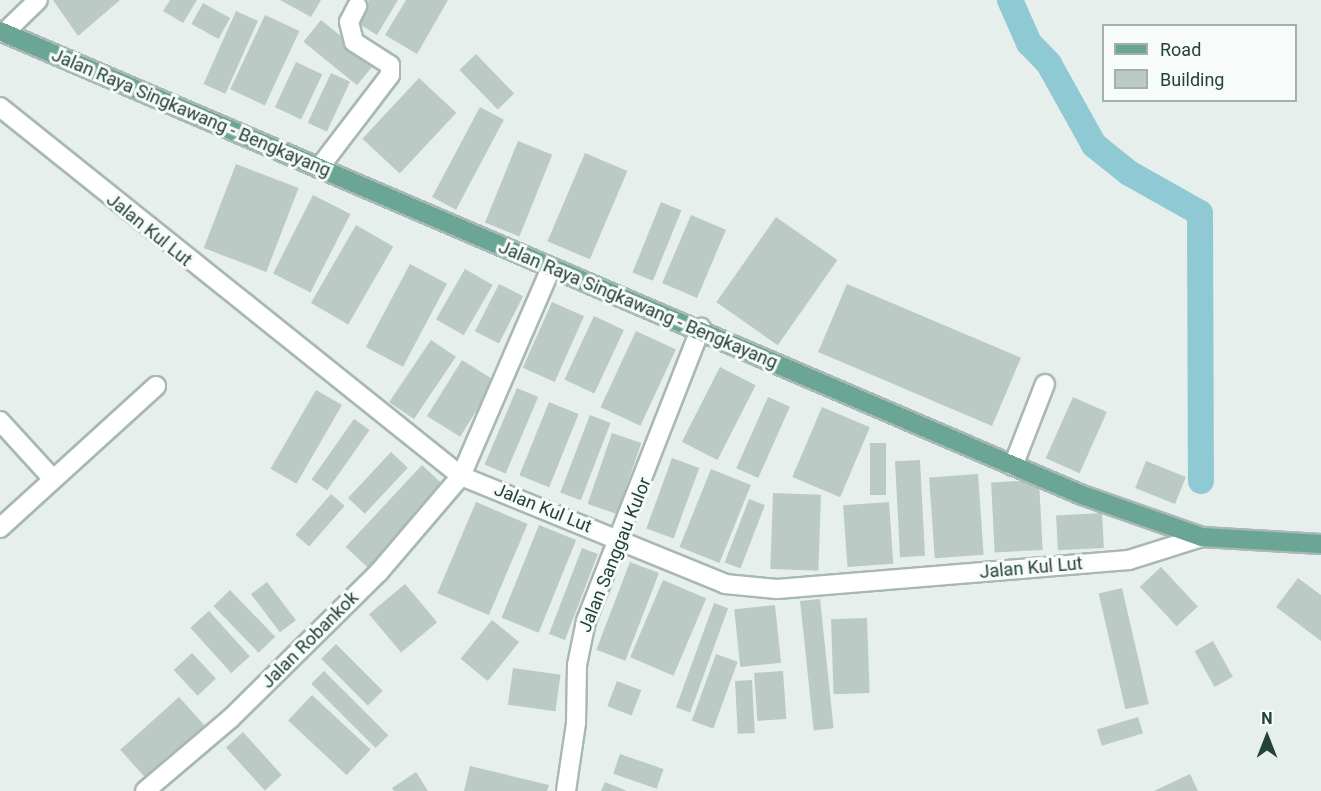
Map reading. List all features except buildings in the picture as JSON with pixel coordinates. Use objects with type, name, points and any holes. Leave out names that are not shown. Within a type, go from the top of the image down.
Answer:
[{"type":"main road","name":"Jalan Raya Singkawang - Bengkayang","points":[[2,32],[551,268],[701,328],[1013,466],[1202,537],[1321,544]]},
{"type":"street","points":[[2,32],[38,0]]},
{"type":"street","points":[[319,168],[390,75],[390,65],[354,42],[349,22],[357,6]]},
{"type":"street","name":"Jalan Kul Lut","points":[[0,107],[461,476],[622,539],[725,584],[777,589],[1129,560],[1202,537]]},
{"type":"street","name":"Jalan Robankok","points":[[145,791],[288,662],[422,526],[461,476],[551,268]]},
{"type":"street","name":"Jalan Sanggau Kulor","points":[[566,791],[581,641],[701,328]]},
{"type":"street","points":[[1013,466],[1045,384]]},
{"type":"street","points":[[0,528],[156,386]]},
{"type":"street","points":[[0,422],[53,479]]},
{"type":"waterway","points":[[1010,0],[1029,43],[1049,64],[1094,145],[1129,173],[1200,213],[1201,481]]}]
